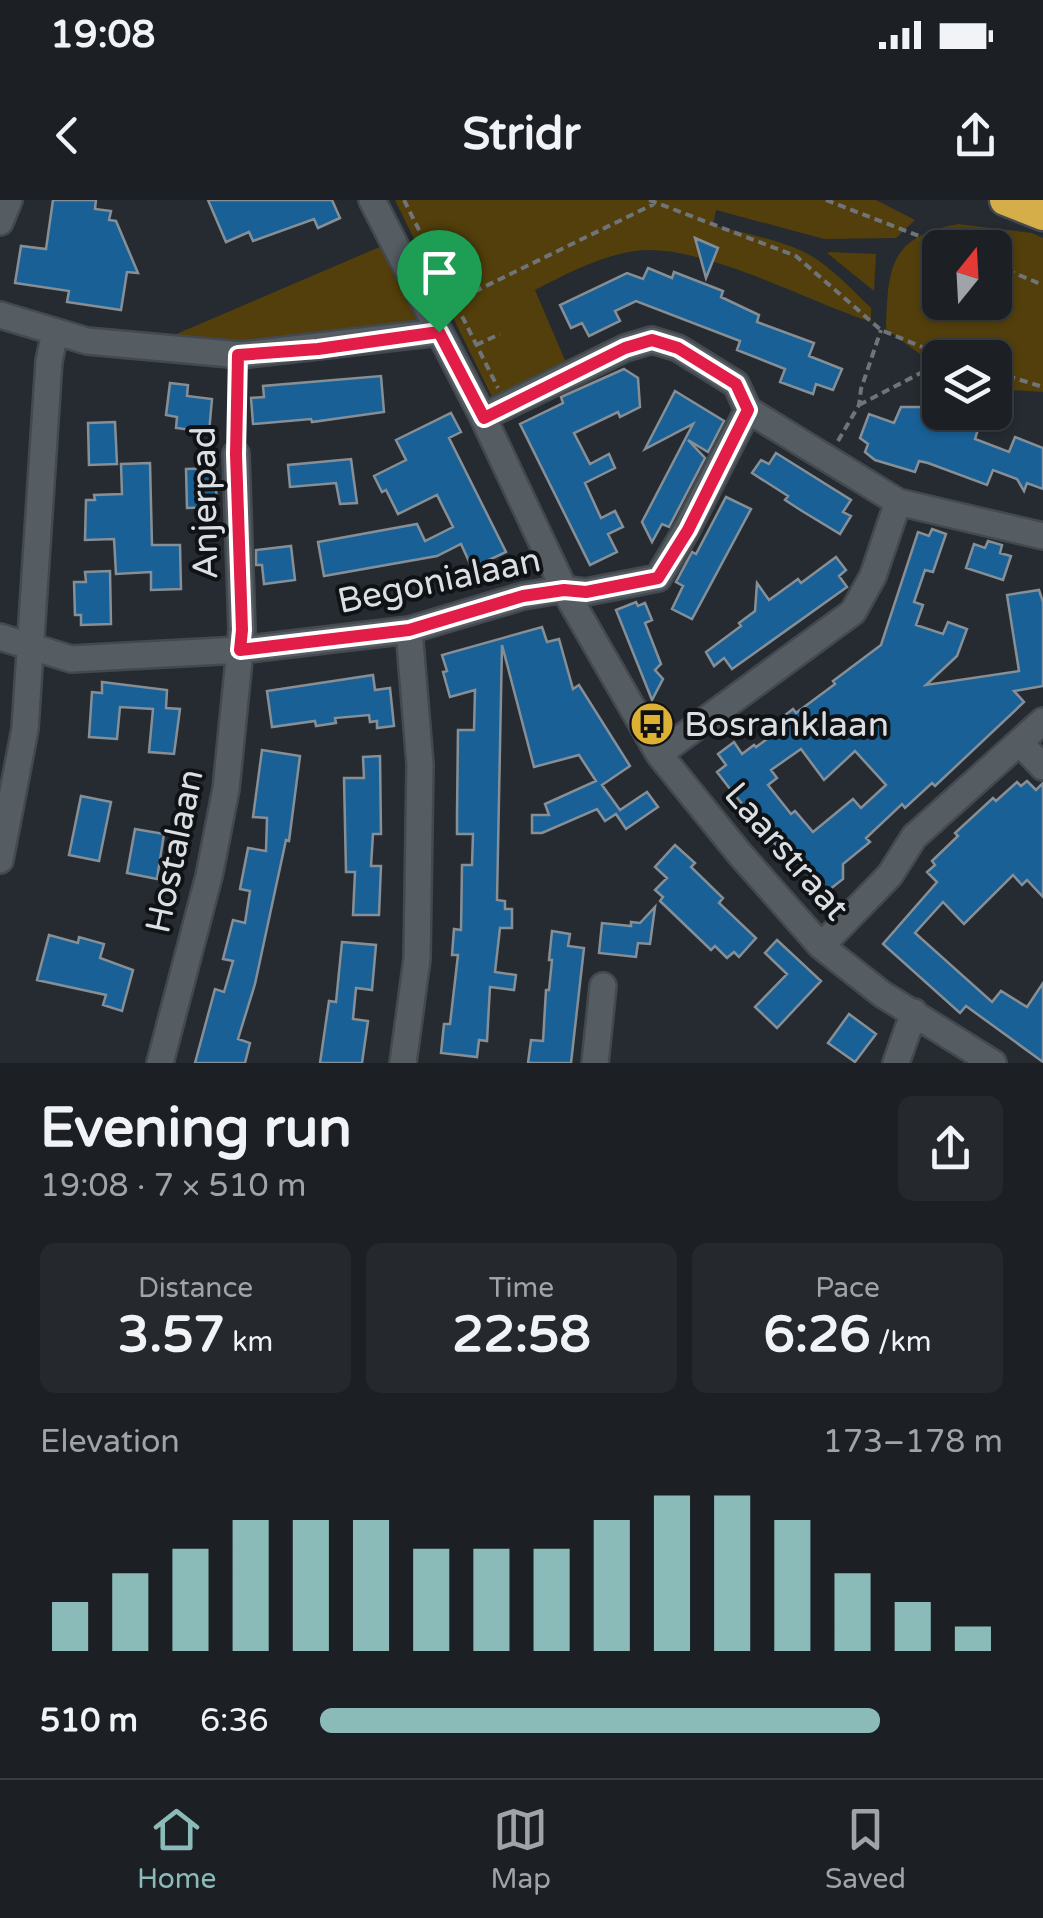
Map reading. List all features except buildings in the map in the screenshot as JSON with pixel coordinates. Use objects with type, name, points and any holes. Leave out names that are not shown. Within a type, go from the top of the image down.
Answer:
[{"type":"highway","points":[[1005,200],[1043,214]]},
{"type":"street","points":[[0,222],[8,200]]},
{"type":"street","name":"Laarstraat","points":[[372,200],[434,323],[490,414],[564,590],[659,754],[739,853],[822,946],[882,994],[993,1063]]},
{"type":"street","points":[[0,315],[87,342],[238,355],[318,349],[434,323]]},
{"type":"street","points":[[0,860],[25,729],[48,360],[55,333]]},
{"type":"street","points":[[490,414],[625,348],[652,340],[678,348],[736,384],[748,410],[898,502],[1043,536]]},
{"type":"street","name":"Begonialaan","points":[[0,637],[71,659],[240,650],[409,630],[523,596],[564,590],[586,592],[658,578],[688,530],[748,410]]},
{"type":"street","name":"Anjerpad","points":[[236,454],[240,650]]},
{"type":"street","points":[[659,754],[853,612],[874,576],[898,502]]},
{"type":"street","points":[[403,1063],[416,959],[420,783],[409,630]]},
{"type":"street","name":"Hostalaan","points":[[160,1063],[210,876],[226,789],[240,650]]},
{"type":"street","points":[[822,946],[890,875],[914,837],[1043,722]]},
{"type":"street","points":[[1020,743],[1043,767]]},
{"type":"street","points":[[595,1063],[603,986]]},
{"type":"street","points":[[896,1063],[914,1012]]},
{"type":"path","points":[[404,200],[502,395],[491,400],[490,414]]},
{"type":"path","points":[[649,200],[796,256],[881,330],[922,347]]},
{"type":"path","points":[[826,200],[922,237]]},
{"type":"path","points":[[434,323],[456,301],[656,203]]},
{"type":"path","points":[[1012,272],[1043,284]]},
{"type":"path","points":[[827,458],[860,405],[861,389],[881,330]]},
{"type":"path","points":[[476,345],[500,334]]},
{"type":"path","name":"Anjerpad","points":[[236,454],[238,355]]},
{"type":"path","points":[[860,405],[922,373]]},
{"type":"path","points":[[1012,377],[1043,387]]},
{"type":"shaded area","points":[[395,200],[876,200],[915,220],[896,238],[824,239],[716,210],[713,225],[782,243],[822,263],[871,308],[871,322],[753,275],[690,255],[635,251],[584,266],[535,290],[567,365],[496,399]]},
{"type":"shaded area","points":[[958,224],[1007,230],[935,230]]},
{"type":"shaded area","points":[[1012,231],[1043,238],[1043,392],[1012,390],[1012,340],[922,340],[922,356],[886,329],[891,272],[905,247],[922,235],[922,320],[1012,320]]},
{"type":"shaded area","points":[[382,246],[417,320],[230,342],[174,335]]},
{"type":"shaded area","points":[[827,253],[876,254],[874,291]]},
{"type":"place","name":"Bosranklaan","points":[[652,724]]},
{"type":"route","points":[[439,332],[484,418],[625,348],[652,340],[678,348],[736,384],[748,410],[688,530],[658,578],[586,592],[564,590],[523,596],[409,630],[240,650],[238,355],[318,349],[439,332]]}]
